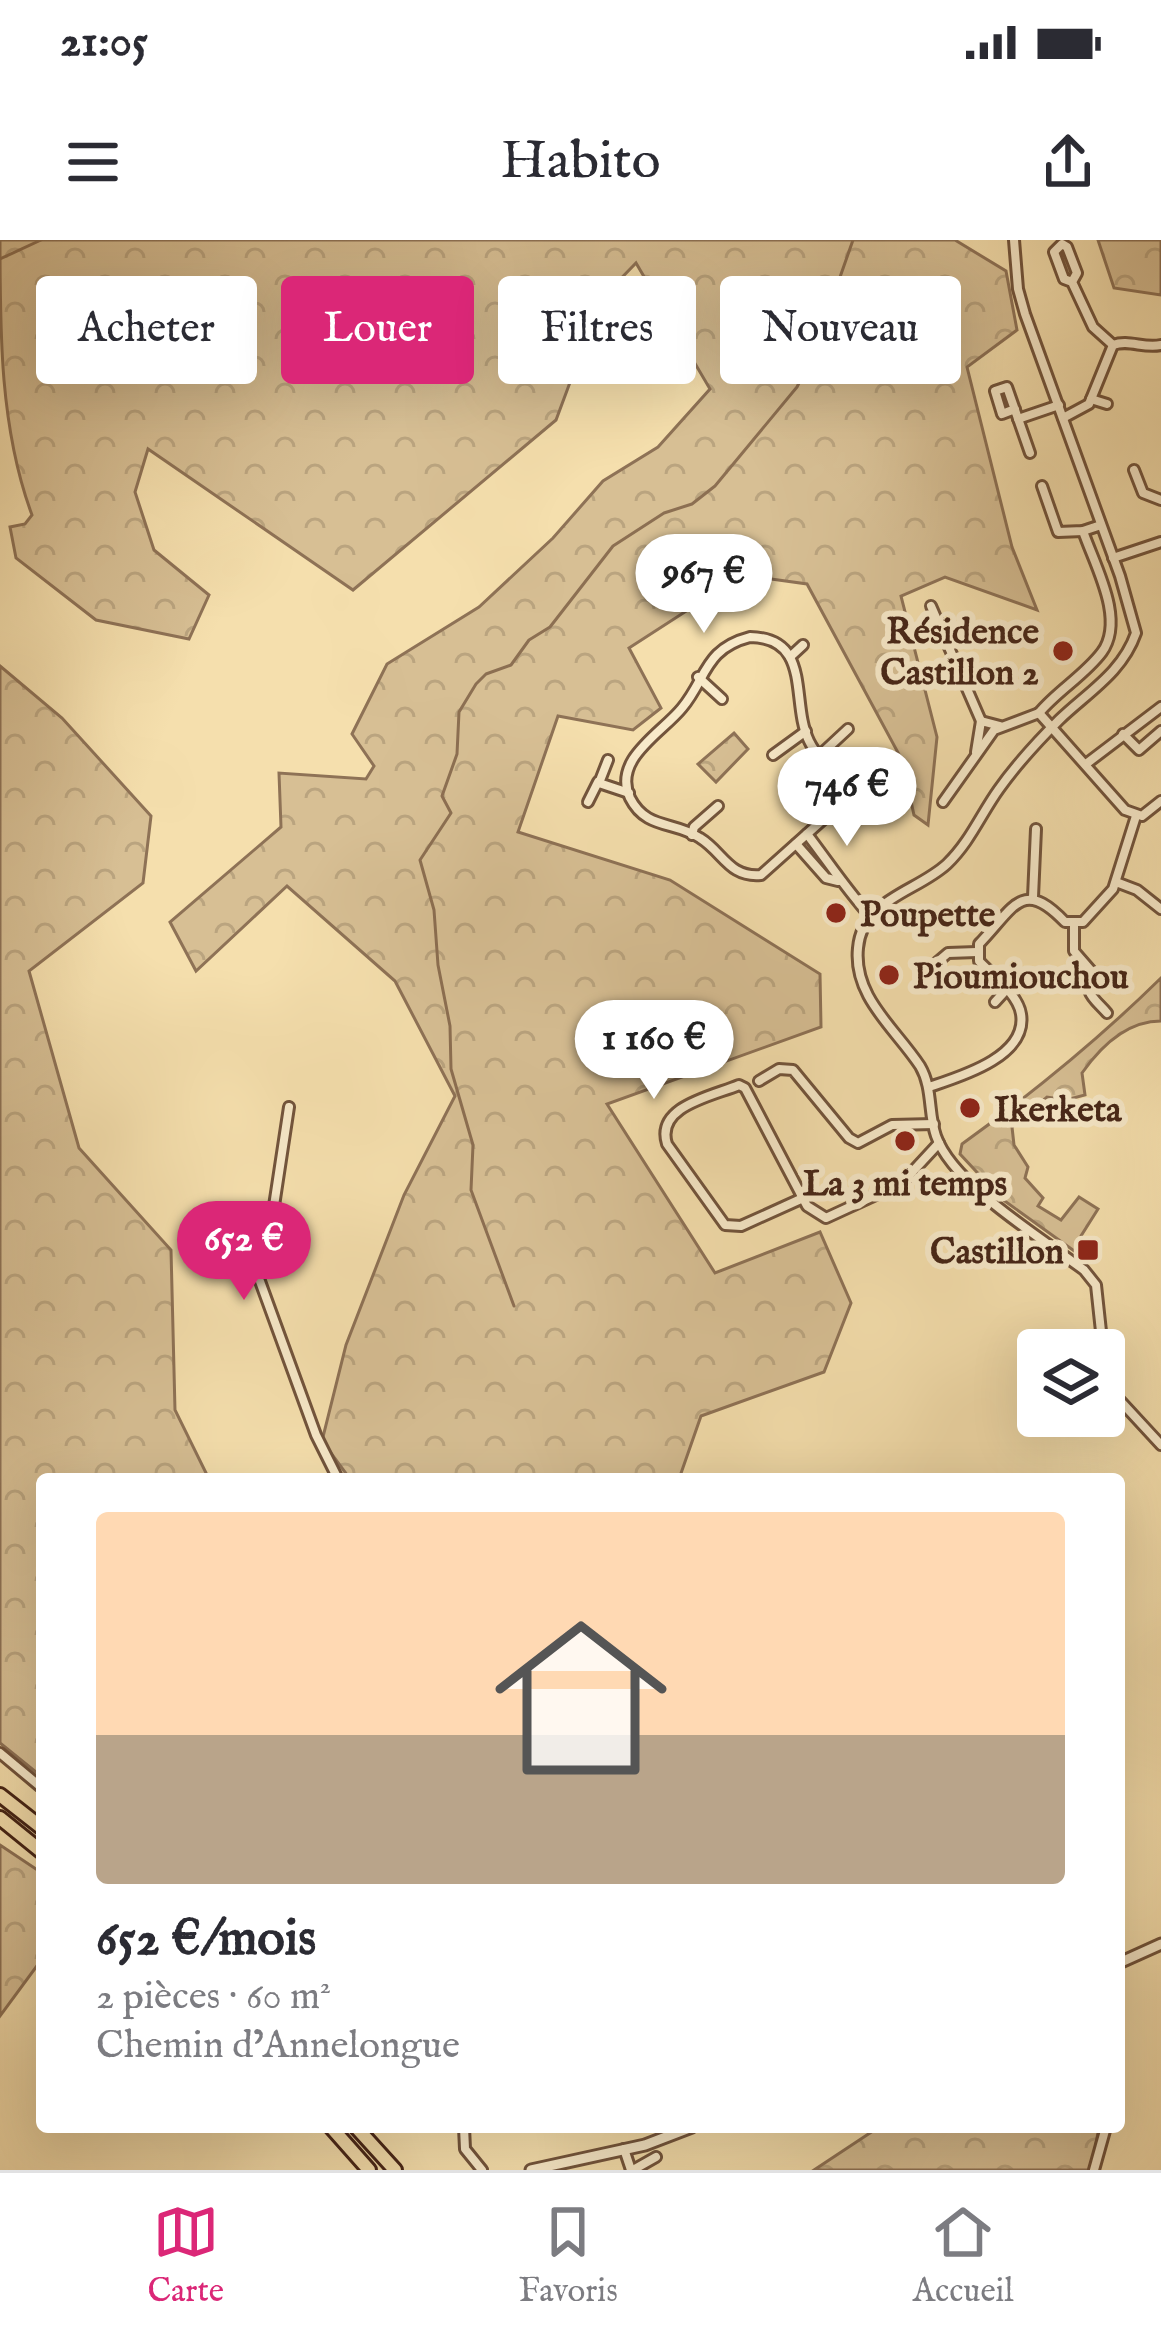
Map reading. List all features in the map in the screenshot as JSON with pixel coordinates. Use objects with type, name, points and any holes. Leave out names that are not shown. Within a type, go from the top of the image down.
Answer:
[{"type":"highway","points":[[0,1795],[36,1823]]},
{"type":"highway","points":[[0,1818],[36,1847]]},
{"type":"highway","points":[[336,2133],[369,2170]]},
{"type":"highway","points":[[361,2133],[395,2170]]},
{"type":"street","points":[[1014,240],[1024,314],[1136,633],[1121,666],[1053,727],[1000,787],[963,848],[946,865],[870,916],[858,945],[864,989],[919,1065],[929,1087],[939,1143],[966,1178],[1084,1270],[1096,1285],[1100,1329]]},
{"type":"street","points":[[1072,282],[1094,327],[1113,345]]},
{"type":"street","points":[[1063,418],[1084,410],[1113,345],[1161,345]]},
{"type":"street","points":[[1091,399],[1107,404]]},
{"type":"street","points":[[1030,453],[1017,414],[1059,406]]},
{"type":"street","points":[[1134,470],[1143,494],[1161,500]]},
{"type":"street","points":[[1042,485],[1058,532],[1101,525]]},
{"type":"street","points":[[944,802],[976,753],[1001,726],[1039,713],[1104,650],[1112,617],[1083,531]]},
{"type":"street","points":[[1113,558],[1161,542]]},
{"type":"street","points":[[931,606],[981,721],[976,753]]},
{"type":"street","points":[[750,637],[776,642],[790,657],[806,730],[837,780],[841,797],[836,808],[807,835],[761,875],[753,876],[728,866],[699,837],[655,824],[643,815],[626,783],[632,760],[682,709],[714,655],[733,641],[750,637]]},
{"type":"street","points":[[790,657],[803,645]]},
{"type":"street","points":[[698,677],[722,699]]},
{"type":"street","points":[[1086,764],[1161,706]]},
{"type":"street","points":[[1039,713],[1125,810],[1142,816],[1161,801]]},
{"type":"street","points":[[981,721],[1001,726]]},
{"type":"street","points":[[819,755],[848,729]]},
{"type":"street","points":[[773,755],[806,730]]},
{"type":"street","points":[[1123,734],[1139,750],[1161,731]]},
{"type":"street","points":[[599,783],[608,760]]},
{"type":"street","points":[[588,802],[596,782],[628,793]]},
{"type":"street","points":[[692,835],[694,827],[718,806]]},
{"type":"street","points":[[929,1087],[986,1064],[1014,1041],[1021,1015],[979,961],[979,944],[1022,901],[1033,897],[1065,922],[1083,922],[1109,897],[1136,816]]},
{"type":"street","points":[[1033,897],[1036,829]]},
{"type":"street","points":[[807,835],[836,869],[838,881],[870,916]]},
{"type":"street","points":[[796,844],[826,878],[838,881]]},
{"type":"street","points":[[815,865],[824,857]]},
{"type":"street","points":[[1116,882],[1137,890],[1161,909]]},
{"type":"street","points":[[1074,925],[1073,951],[1094,974],[1087,983],[1088,992],[1107,1013]]},
{"type":"street","points":[[935,964],[948,953],[977,952]]},
{"type":"street","points":[[995,1002],[1006,990]]},
{"type":"street","points":[[759,1081],[779,1070],[793,1070],[849,1138],[859,1143],[892,1124],[934,1124]]},
{"type":"street","points":[[802,1198],[741,1226],[725,1225],[667,1144],[667,1120],[678,1110],[739,1085],[745,1088],[802,1198],[819,1215],[833,1218],[902,1183],[939,1143]]},
{"type":"street","points":[[290,1107],[272,1219],[257,1259],[257,1273],[316,1436],[335,1473]]},
{"type":"street","points":[[1125,1406],[1161,1445]]},
{"type":"street","points":[[0,1753],[36,1783]]},
{"type":"street","points":[[1125,1960],[1161,1944]]},
{"type":"street","points":[[464,2133],[465,2149],[482,2170]]},
{"type":"street","points":[[531,2170],[673,2133]]},
{"type":"street","points":[[1094,2170],[1104,2133]]},
{"type":"street","points":[[624,2149],[632,2170],[656,2157]]},
{"type":"green space","points":[[0,240],[955,240],[1006,271],[1017,330],[967,367],[1012,547],[1037,610],[945,577],[901,596],[937,737],[928,825],[914,815],[902,760],[807,584],[742,575],[629,648],[661,708],[633,730],[558,716],[518,832],[670,880],[820,974],[821,1027],[607,1104],[715,1273],[820,1232],[851,1303],[824,1372],[701,1416],[681,1473],[346,1473],[322,1441],[346,1345],[404,1195],[455,1096],[395,981],[287,886],[196,971],[170,922],[281,827],[279,773],[366,779],[374,766],[352,734],[387,664],[479,607],[553,538],[603,481],[658,447],[710,389],[696,365],[696,276],[644,276],[636,263],[623,276],[498,276],[498,384],[569,384],[556,420],[353,590],[148,449],[135,492],[154,550],[209,595],[189,639],[96,620],[16,558],[10,527],[25,524],[32,515],[8,415]]},
{"type":"green space","points":[[1098,240],[1161,240],[1161,295],[1114,288]]},
{"type":"green space","points":[[0,666],[62,718],[151,816],[143,883],[29,971],[79,1148],[171,1250],[175,1410],[206,1473],[36,1473],[36,1772],[0,1743]]},
{"type":"green space","points":[[734,733],[748,749],[716,782],[698,764]]},
{"type":"green space","points":[[1161,978],[1161,1021],[1137,1025],[1106,1045],[1082,1073],[1085,1095],[1066,1100],[1047,1097],[1012,1127],[1014,1145],[1028,1167],[1025,1178],[1043,1198],[1038,1206],[1061,1220],[1079,1197],[1098,1209],[1081,1236],[1082,1250],[1077,1253],[1002,1199],[960,1154],[962,1144],[1064,1065]]},
{"type":"green space","points":[[0,1845],[36,1869],[36,1967],[0,2016]]},
{"type":"green space","points":[[870,2133],[1098,2133],[1091,2170],[814,2170]]},
{"type":"waterway","points":[[0,259],[41,240]]},
{"type":"waterway","points":[[514,1306],[471,1190],[473,1145],[451,1069],[434,910],[420,860],[451,813],[442,796],[457,754],[459,712],[486,674],[511,665],[529,640],[550,627],[613,546],[664,513],[692,504],[715,486],[797,387],[853,240]]},
{"type":"place","name":"Résidence Castillon 2","points":[[1063,651]]},
{"type":"place","name":"Poupette","points":[[836,913]]},
{"type":"place","name":"Pioumiouchou","points":[[889,975]]},
{"type":"place","name":"Ikerketa","points":[[970,1108]]},
{"type":"place","name":"La 3 mi temps","points":[[905,1141]]},
{"type":"place","name":"Castillon","points":[[1088,1250]]}]
